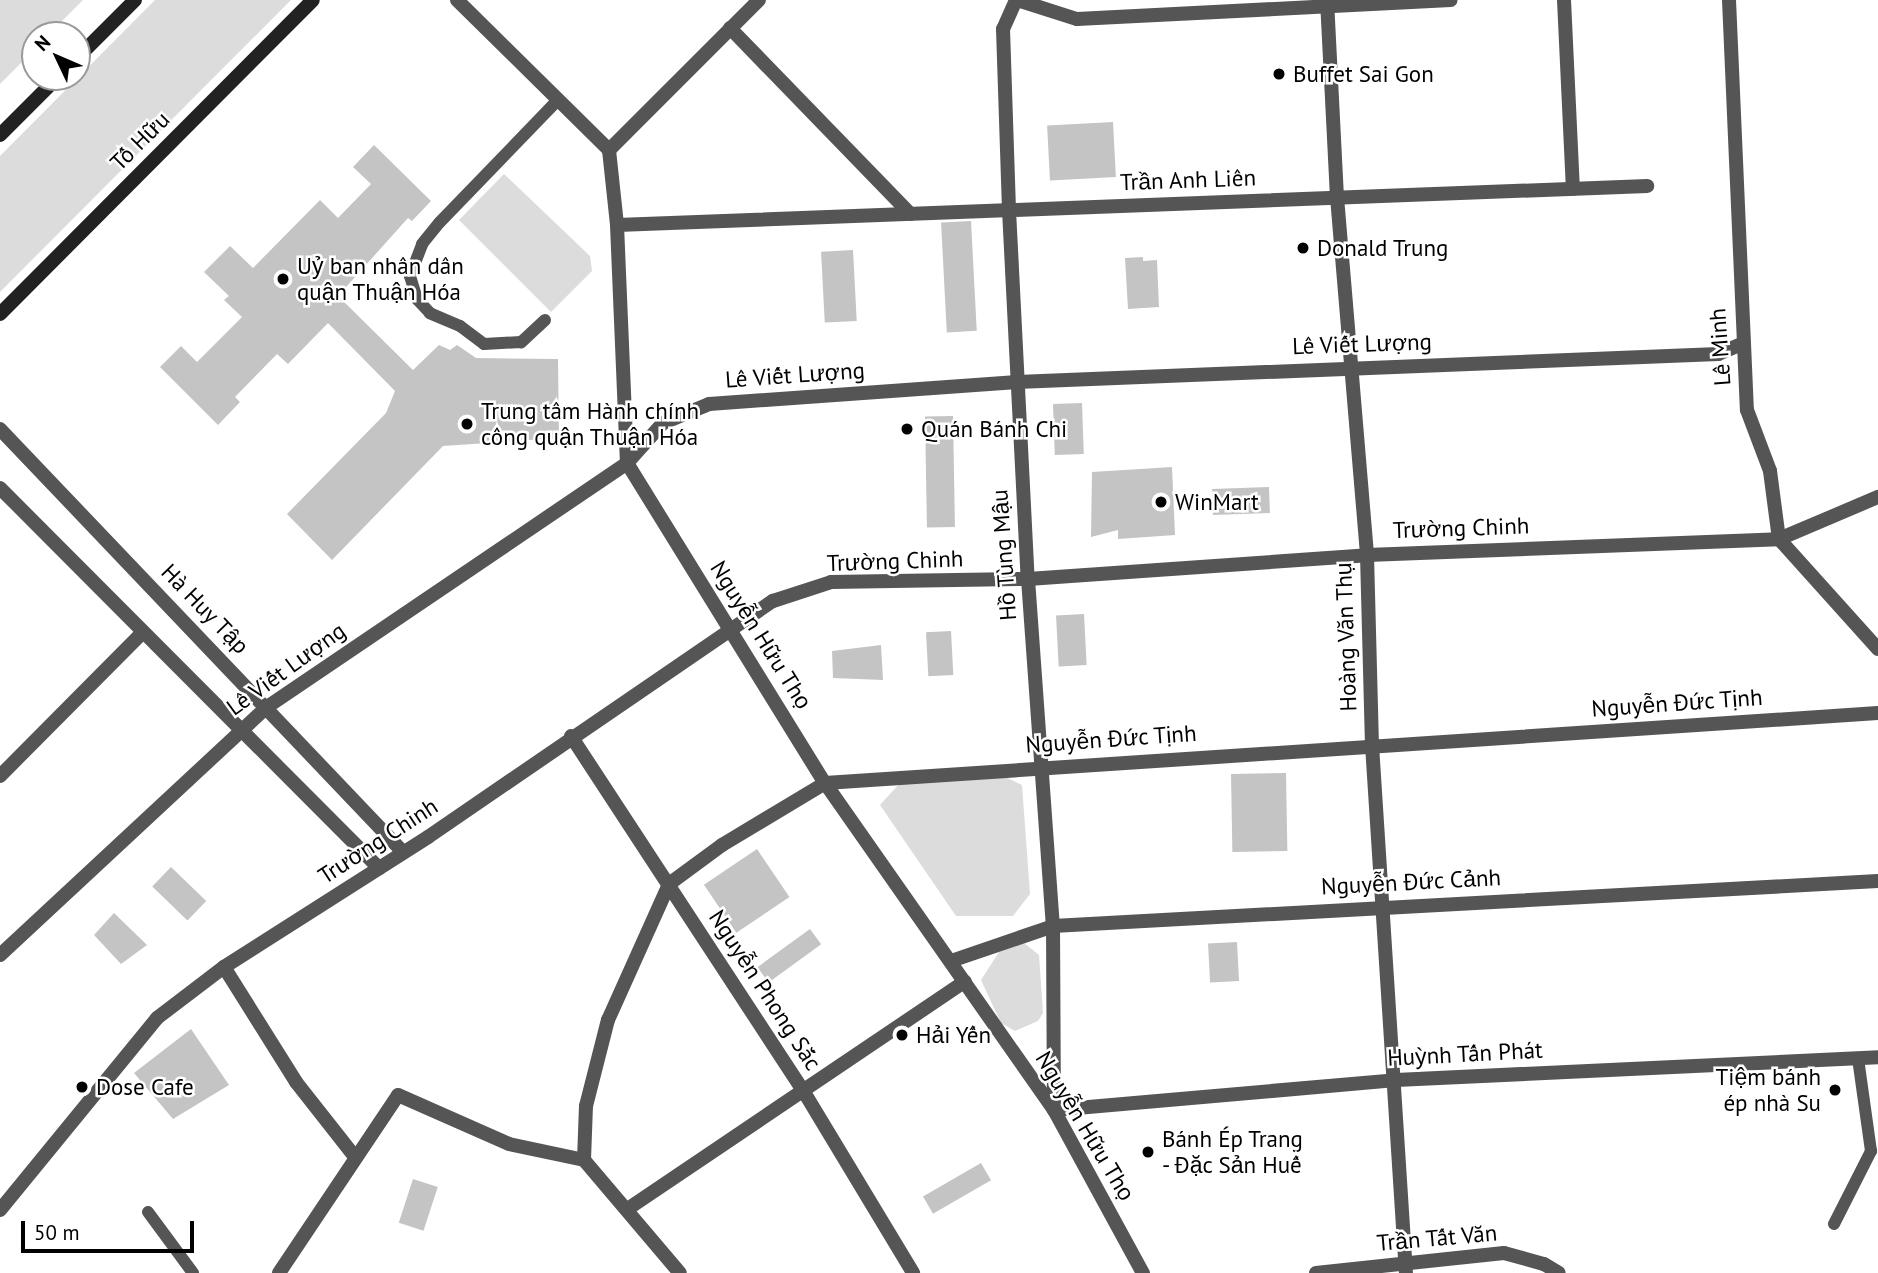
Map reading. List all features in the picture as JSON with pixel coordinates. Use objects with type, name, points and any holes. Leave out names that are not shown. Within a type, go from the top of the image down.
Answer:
[{"type":"main road","points":[[91,44],[135,0]]},
{"type":"main road","name":"Tố Hữu","points":[[0,314],[313,0]]},
{"type":"main road","points":[[0,135],[44,91]]},
{"type":"street","points":[[457,0],[609,150],[759,0]]},
{"type":"street","points":[[1017,0],[1077,19],[1327,3],[1451,0]]},
{"type":"street","name":"Hồ Tùng Mậu","points":[[1017,0],[1003,29],[1009,210],[1028,579],[1053,926],[1054,1110]]},
{"type":"street","points":[[1564,0],[1573,189]]},
{"type":"street","name":"Lê Minh","points":[[1729,0],[1741,344],[1747,410],[1770,471],[1779,539]]},
{"type":"street","name":"Hoàng Văn Thụ","points":[[1327,3],[1337,197],[1367,555],[1372,745],[1406,1268]]},
{"type":"street","points":[[730,28],[910,214]]},
{"type":"street","name":"Nguyễn Hữu Thọ","points":[[609,150],[617,225],[627,463],[825,783],[1054,1110],[1143,1273]]},
{"type":"street","name":"Trần Anh Liên","points":[[617,225],[1647,186]]},
{"type":"street","name":"Lê Viết Lượng","points":[[0,955],[238,730],[267,707],[627,463],[663,423],[709,404],[1017,382],[1718,354],[1741,344]]},
{"type":"street","name":"Hà Huy Tập","points":[[0,429],[403,852]]},
{"type":"street","points":[[0,488],[238,730],[379,868]]},
{"type":"street","name":"Trường Chinh","points":[[0,1210],[157,1018],[223,967],[379,868],[729,628],[773,601],[831,582],[1028,579],[1367,555],[1779,539],[1878,498]]},
{"type":"street","points":[[1779,539],[1878,649]]},
{"type":"street","points":[[0,776],[142,632]]},
{"type":"street","name":"Nguyễn Đức Tịnh","points":[[583,1160],[586,1106],[608,1020],[670,884],[722,845],[825,783],[1043,766],[1878,713]]},
{"type":"street","name":"Nguyễn Phong Sắc","points":[[571,736],[802,1087],[913,1273]]},
{"type":"street","name":"Nguyễn Đức Cảnh","points":[[951,961],[1053,926],[1878,881]]},
{"type":"street","points":[[223,967],[296,1082],[355,1157]]},
{"type":"street","points":[[628,1208],[802,1087],[965,981]]},
{"type":"street","name":"Huỳnh Tấn Phát","points":[[1054,1110],[1395,1080],[1878,1057]]},
{"type":"street","points":[[279,1273],[398,1095],[509,1144],[583,1160],[628,1208],[680,1273]]},
{"type":"street","name":"Trần Tất Văn","points":[[1316,1273],[1406,1268],[1504,1253],[1544,1264],[1559,1273]]},
{"type":"lane","points":[[545,320],[521,342],[484,344],[460,326],[430,313],[416,299],[410,276],[422,244],[440,222],[558,100]]},
{"type":"lane","points":[[1834,1224],[1871,1151],[1858,1058]]},
{"type":"lane","points":[[148,1212],[193,1273]]},
{"type":"shaded area","points":[[0,0],[83,0],[62,21],[21,21],[21,63],[0,84]]},
{"type":"shaded area","points":[[155,0],[291,0],[0,292],[0,156],[65,91],[91,91],[91,64]]},
{"type":"shaded area","points":[[504,174],[590,256],[592,271],[551,312],[459,220]]},
{"type":"shaded area","points":[[1003,776],[1022,785],[1030,894],[1013,916],[956,916],[880,805],[899,784]]},
{"type":"shaded area","points":[[1024,943],[1039,955],[1043,1013],[1038,1021],[1015,1031],[1001,1023],[981,980],[999,952]]},
{"type":"building","points":[[1113,122],[1116,177],[1050,180],[1047,125]]},
{"type":"building","points":[[374,145],[431,201],[412,221],[408,218],[338,296],[413,370],[439,345],[450,350],[457,345],[476,358],[558,359],[559,438],[443,446],[332,560],[287,514],[386,413],[395,391],[328,323],[288,364],[277,354],[235,397],[240,402],[218,425],[160,367],[181,346],[197,362],[242,317],[224,300],[229,296],[204,272],[230,246],[253,268],[320,200],[338,218],[371,184],[353,167]]},
{"type":"building","points":[[971,221],[977,331],[947,332],[941,223]]},
{"type":"building","points":[[853,250],[857,321],[825,323],[821,252]]},
{"type":"building","points":[[1143,257],[1143,261],[1157,260],[1159,307],[1128,309],[1125,258]]},
{"type":"building","points":[[1082,403],[1084,454],[1055,455],[1053,404]]},
{"type":"building","points":[[925,416],[953,416],[955,527],[927,527]]},
{"type":"building","points":[[1172,467],[1175,535],[1118,539],[1118,530],[1091,537],[1092,472]]},
{"type":"building","points":[[1269,487],[1270,513],[1213,515],[1212,489]]},
{"type":"building","points":[[1084,614],[1087,665],[1059,666],[1056,615]]},
{"type":"building","points":[[951,631],[953,675],[928,676],[926,632]]},
{"type":"building","points":[[881,645],[883,680],[833,678],[832,651]]},
{"type":"building","points":[[1286,773],[1287,851],[1232,852],[1231,774]]},
{"type":"building","points":[[757,849],[789,897],[736,933],[704,885]]},
{"type":"building","points":[[171,867],[206,901],[187,920],[152,886]]},
{"type":"building","points":[[114,913],[147,945],[121,964],[94,935]]},
{"type":"building","points":[[810,929],[821,944],[769,983],[757,967]]},
{"type":"building","points":[[1237,942],[1239,981],[1210,982],[1208,944]]},
{"type":"building","points":[[191,1029],[229,1085],[173,1119],[134,1073]]},
{"type":"building","points":[[981,1163],[991,1180],[933,1214],[923,1196]]},
{"type":"building","points":[[413,1179],[438,1187],[424,1231],[399,1223]]},
{"type":"place","name":"Buffet Sai Gon","points":[[1279,74]]},
{"type":"place","name":"Donald Trung","points":[[1303,248]]},
{"type":"place","name":"Uỷ ban nhân dân quận Thuận Hóa","points":[[283,279]]},
{"type":"place","name":"Trung tâm Hành chính công quận Thuận Hóa","points":[[467,424]]},
{"type":"place","name":"Quán Bánh Chi","points":[[907,429]]},
{"type":"place","name":"WinMart","points":[[1161,502]]},
{"type":"place","name":"Hải Yến","points":[[902,1035]]},
{"type":"place","name":"Dose Cafe","points":[[82,1087]]},
{"type":"place","name":"Tiệm bánh ép nhà Su","points":[[1835,1090]]},
{"type":"place","name":"Bánh Ép Trang - Đặc Sản Huế","points":[[1148,1152]]}]
